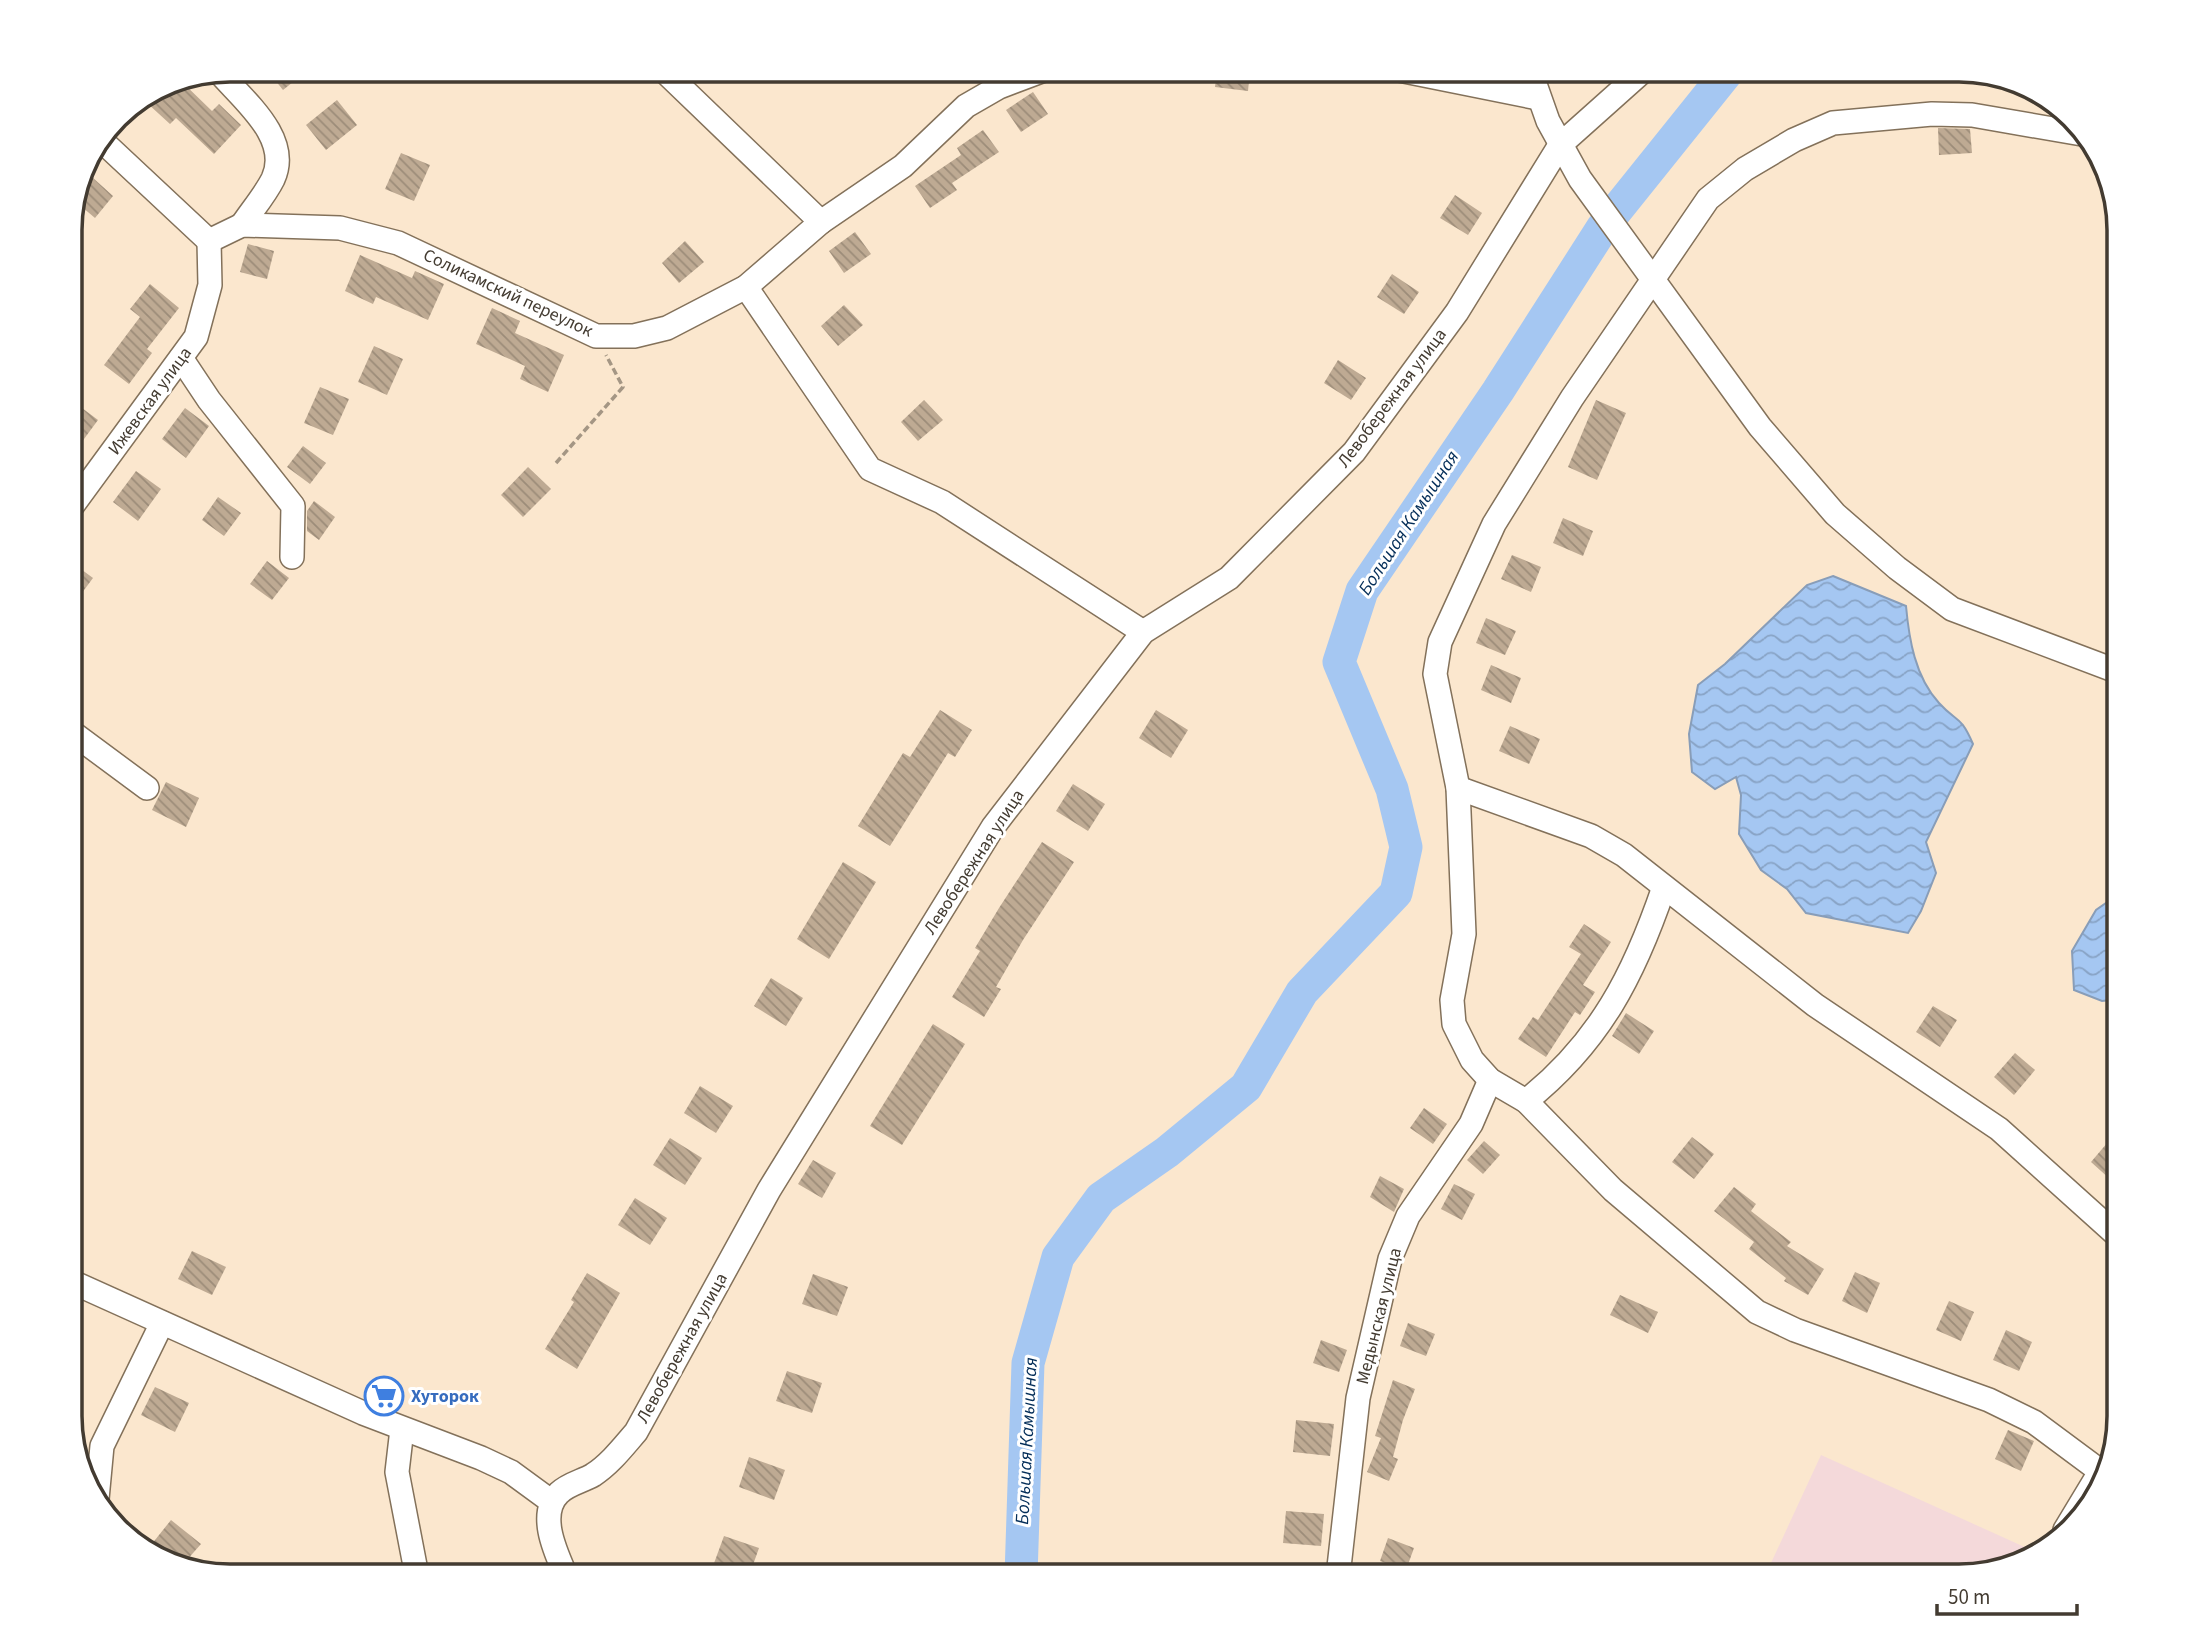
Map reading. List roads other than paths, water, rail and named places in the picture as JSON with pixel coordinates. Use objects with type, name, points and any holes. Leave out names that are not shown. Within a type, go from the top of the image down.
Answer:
[{"type":"street","points":[[1460,82],[1538,98]]},
{"type":"street","points":[[1533,82],[1560,145],[1580,179],[1760,427],[1835,514],[1897,568],[1952,609],[2107,667]]},
{"type":"street","name":"Левобережная улица","points":[[552,1502],[560,1492],[594,1474],[614,1458],[636,1432],[769,1190],[986,838],[1143,632],[1229,578],[1354,452],[1457,312],[1560,145],[1630,82]]},
{"type":"street","points":[[228,83],[273,135],[278,159],[273,178],[242,225]]},
{"type":"street","points":[[676,83],[821,222]]},
{"type":"street","name":"Соликамский переулок","points":[[209,242],[242,225],[340,228],[398,243],[596,336],[634,336],[667,328],[747,287],[821,222],[903,166],[966,106],[1011,83]]},
{"type":"street","points":[[2069,132],[1972,115],[1932,114],[1833,123],[1745,169],[1708,199],[1572,398],[1494,524],[1440,642],[1435,674],[1458,788],[1464,934],[1452,1000],[1454,1024],[1472,1060],[1490,1080],[1526,1101],[1613,1190],[1757,1312],[1795,1330],[1989,1400],[2034,1422],[2097,1468]]},
{"type":"street","points":[[108,147],[209,242]]},
{"type":"street","name":"Ижевская улица","points":[[83,491],[196,337],[210,285],[209,242]]},
{"type":"street","points":[[747,287],[870,469],[942,502],[1143,632]]},
{"type":"street","points":[[181,358],[209,400],[293,506],[292,557]]},
{"type":"street","points":[[83,740],[148,788]]},
{"type":"street","points":[[1458,788],[1591,836],[1624,855],[1815,1005],[1999,1129],[2107,1226]]},
{"type":"street","points":[[1526,1101],[1560,1074],[1595,1032],[1642,949],[1664,887]]},
{"type":"street","name":"Медынская улица","points":[[1339,1564],[1358,1398],[1390,1259],[1408,1216],[1471,1124],[1490,1080]]},
{"type":"street","points":[[83,1287],[402,1429],[511,1472],[552,1502],[548,1520],[562,1564]]},
{"type":"street","points":[[99,1482],[102,1446],[162,1323]]},
{"type":"street","points":[[402,1429],[397,1472],[415,1564]]},
{"type":"water","points":[[1833,576],[1906,606],[1911,644],[1924,682],[1939,703],[1961,723],[1973,744],[1926,842],[1936,873],[1921,911],[1908,933],[1806,913],[1787,889],[1761,870],[1739,834],[1741,795],[1736,777],[1715,789],[1692,772],[1689,734],[1698,685],[1725,664],[1807,585]]},
{"type":"water","points":[[2107,902],[2107,1000],[2102,1001],[2074,990],[2072,951],[2096,910]]},
{"type":"waterway","name":"Большая Камышная","points":[[1021,1564],[1028,1363],[1058,1257],[1101,1198],[1167,1152],[1246,1087],[1302,992],[1396,893],[1406,847],[1392,789],[1339,662],[1362,591],[1498,391],[1603,227],[1719,82]]},
{"type":"place","name":"Хуторок","points":[[384,1396]]}]
